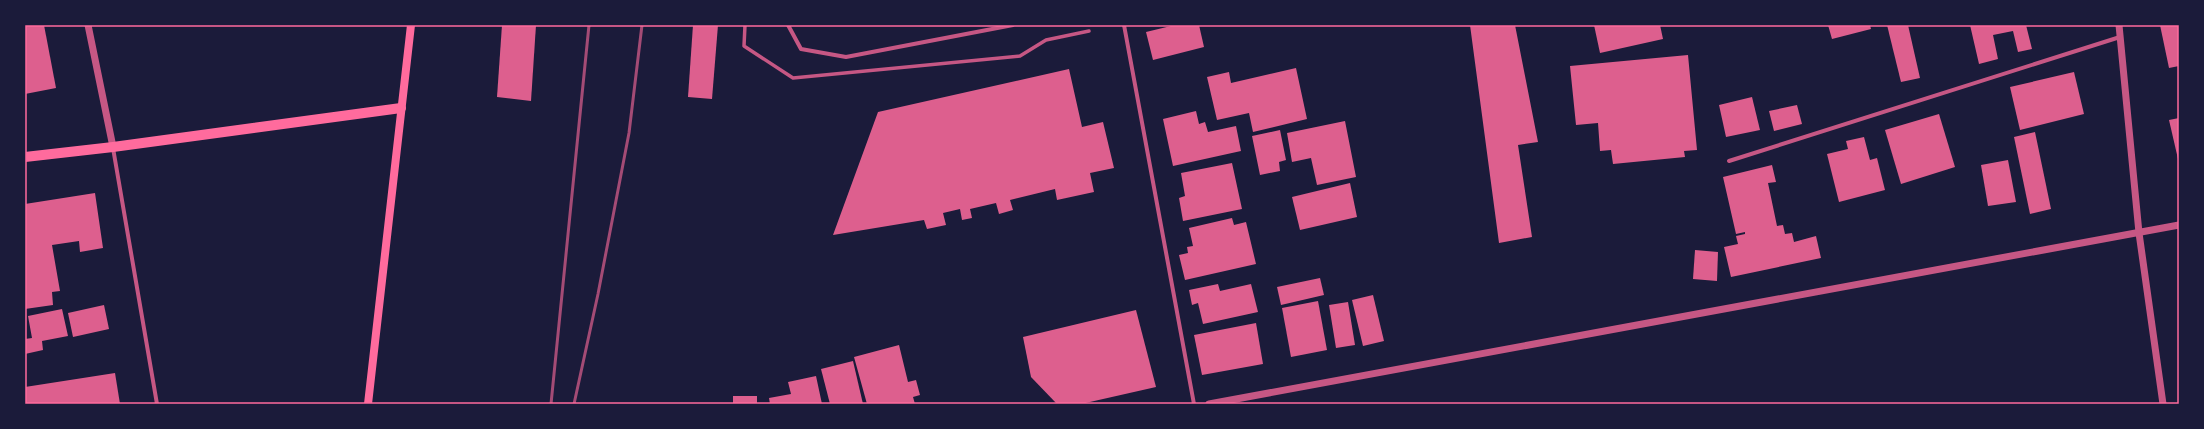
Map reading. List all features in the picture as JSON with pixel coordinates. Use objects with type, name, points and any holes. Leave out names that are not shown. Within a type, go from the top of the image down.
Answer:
[{"type":"main road","points":[[368,404],[411,25]]},
{"type":"main road","points":[[25,157],[113,147],[401,108]]},
{"type":"street","points":[[88,25],[113,147],[157,404]]},
{"type":"street","points":[[745,25],[744,46],[793,78],[1020,56],[1046,40],[1089,31]]},
{"type":"street","points":[[788,25],[801,49],[846,58],[1013,25]]},
{"type":"street","points":[[1124,25],[1194,404]]},
{"type":"street","points":[[2119,25],[2140,233],[2163,404]]},
{"type":"street","points":[[1729,161],[2120,37]]},
{"type":"street","points":[[1209,404],[2179,225]]},
{"type":"building","points":[[25,25],[44,25],[56,88],[25,94]]},
{"type":"building","points":[[502,25],[536,25],[531,101],[497,97]]},
{"type":"building","points":[[693,25],[718,25],[712,99],[688,97]]},
{"type":"building","points":[[1175,25],[1199,25],[1204,47],[1153,60],[1146,32]]},
{"type":"building","points":[[1470,25],[1515,25],[1538,142],[1518,145],[1532,237],[1499,243]]},
{"type":"building","points":[[1594,25],[1660,25],[1663,39],[1600,53]]},
{"type":"building","points":[[1828,25],[1870,25],[1871,29],[1832,39]]},
{"type":"building","points":[[1887,25],[1908,25],[1920,78],[1901,82]]},
{"type":"building","points":[[1970,25],[2026,25],[2032,49],[2018,52],[2013,31],[1993,35],[1998,59],[1979,64]]},
{"type":"building","points":[[2160,25],[2179,25],[2179,66],[2169,68]]},
{"type":"building","points":[[1688,55],[1697,150],[1684,151],[1685,157],[1613,164],[1611,150],[1600,151],[1598,123],[1576,125],[1570,66]]},
{"type":"building","points":[[1296,68],[1307,119],[1253,132],[1249,113],[1217,120],[1207,77],[1229,72],[1231,83]]},
{"type":"building","points":[[1069,69],[1082,127],[1103,122],[1114,168],[1090,173],[1094,192],[1057,200],[1055,189],[1010,200],[1013,210],[999,214],[996,203],[970,209],[972,218],[962,220],[960,209],[943,213],[946,225],[927,229],[924,220],[833,235],[878,112]]},
{"type":"building","points":[[2074,72],[2084,114],[2020,130],[2010,87]]},
{"type":"building","points":[[1752,97],[1760,130],[1726,137],[1719,105]]},
{"type":"building","points":[[1797,105],[1802,124],[1774,131],[1769,111]]},
{"type":"building","points":[[1196,111],[1199,124],[1205,122],[1208,132],[1236,126],[1241,151],[1173,166],[1163,119]]},
{"type":"building","points":[[1939,114],[1955,167],[1901,184],[1885,130]]},
{"type":"building","points":[[2179,118],[2179,159],[2178,159],[2169,120]]},
{"type":"building","points":[[1345,121],[1356,177],[1317,185],[1311,158],[1292,162],[1287,133]]},
{"type":"building","points":[[1280,130],[1286,160],[1279,162],[1280,171],[1260,175],[1252,136]]},
{"type":"building","points":[[2035,132],[2051,209],[2030,214],[2014,137]]},
{"type":"building","points":[[1864,137],[1870,160],[1877,158],[1885,190],[1839,202],[1827,154],[1848,149],[1846,141]]},
{"type":"building","points":[[2008,160],[2016,202],[1988,206],[1981,165]]},
{"type":"building","points":[[1232,163],[1242,209],[1183,221],[1179,198],[1185,196],[1181,173]]},
{"type":"building","points":[[1772,165],[1776,182],[1768,183],[1777,226],[1783,225],[1785,234],[1792,233],[1794,242],[1816,236],[1821,258],[1731,277],[1724,247],[1738,244],[1736,236],[1745,234],[1745,232],[1736,234],[1723,177]]},
{"type":"building","points":[[1350,183],[1357,217],[1300,230],[1292,197]]},
{"type":"building","points":[[95,193],[103,248],[80,252],[79,241],[52,245],[60,291],[52,292],[53,305],[25,309],[25,204]]},
{"type":"building","points":[[1232,218],[1234,225],[1246,222],[1256,264],[1185,280],[1179,255],[1188,253],[1187,247],[1193,246],[1189,228]]},
{"type":"building","points":[[1695,250],[1718,252],[1717,281],[1693,279]]},
{"type":"building","points":[[1320,278],[1324,295],[1281,305],[1277,287]]},
{"type":"building","points":[[1218,284],[1220,291],[1251,284],[1258,312],[1203,324],[1198,303],[1192,305],[1189,290]]},
{"type":"building","points":[[1373,295],[1384,341],[1363,346],[1352,300]]},
{"type":"building","points":[[1318,301],[1327,350],[1291,357],[1282,308]]},
{"type":"building","points":[[1348,302],[1355,345],[1336,348],[1329,305]]},
{"type":"building","points":[[104,305],[109,329],[73,337],[68,313]]},
{"type":"building","points":[[62,309],[68,336],[42,341],[43,350],[25,354],[25,339],[32,338],[28,316]]},
{"type":"building","points":[[1136,310],[1156,387],[1081,404],[1057,404],[1031,377],[1023,337]]},
{"type":"building","points":[[1256,323],[1263,364],[1202,375],[1194,335]]},
{"type":"building","points":[[899,345],[908,382],[916,380],[920,395],[913,397],[915,404],[867,404],[854,357]]},
{"type":"building","points":[[853,361],[863,404],[830,404],[821,369]]},
{"type":"building","points":[[115,373],[120,404],[25,404],[25,387]]},
{"type":"building","points":[[816,376],[822,404],[770,404],[769,398],[791,394],[788,382]]},
{"type":"building","points":[[733,396],[757,396],[757,404],[733,404]]},
{"type":"railway","points":[[551,404],[589,25]]},
{"type":"railway","points":[[574,404],[598,294],[629,133],[642,25]]}]
